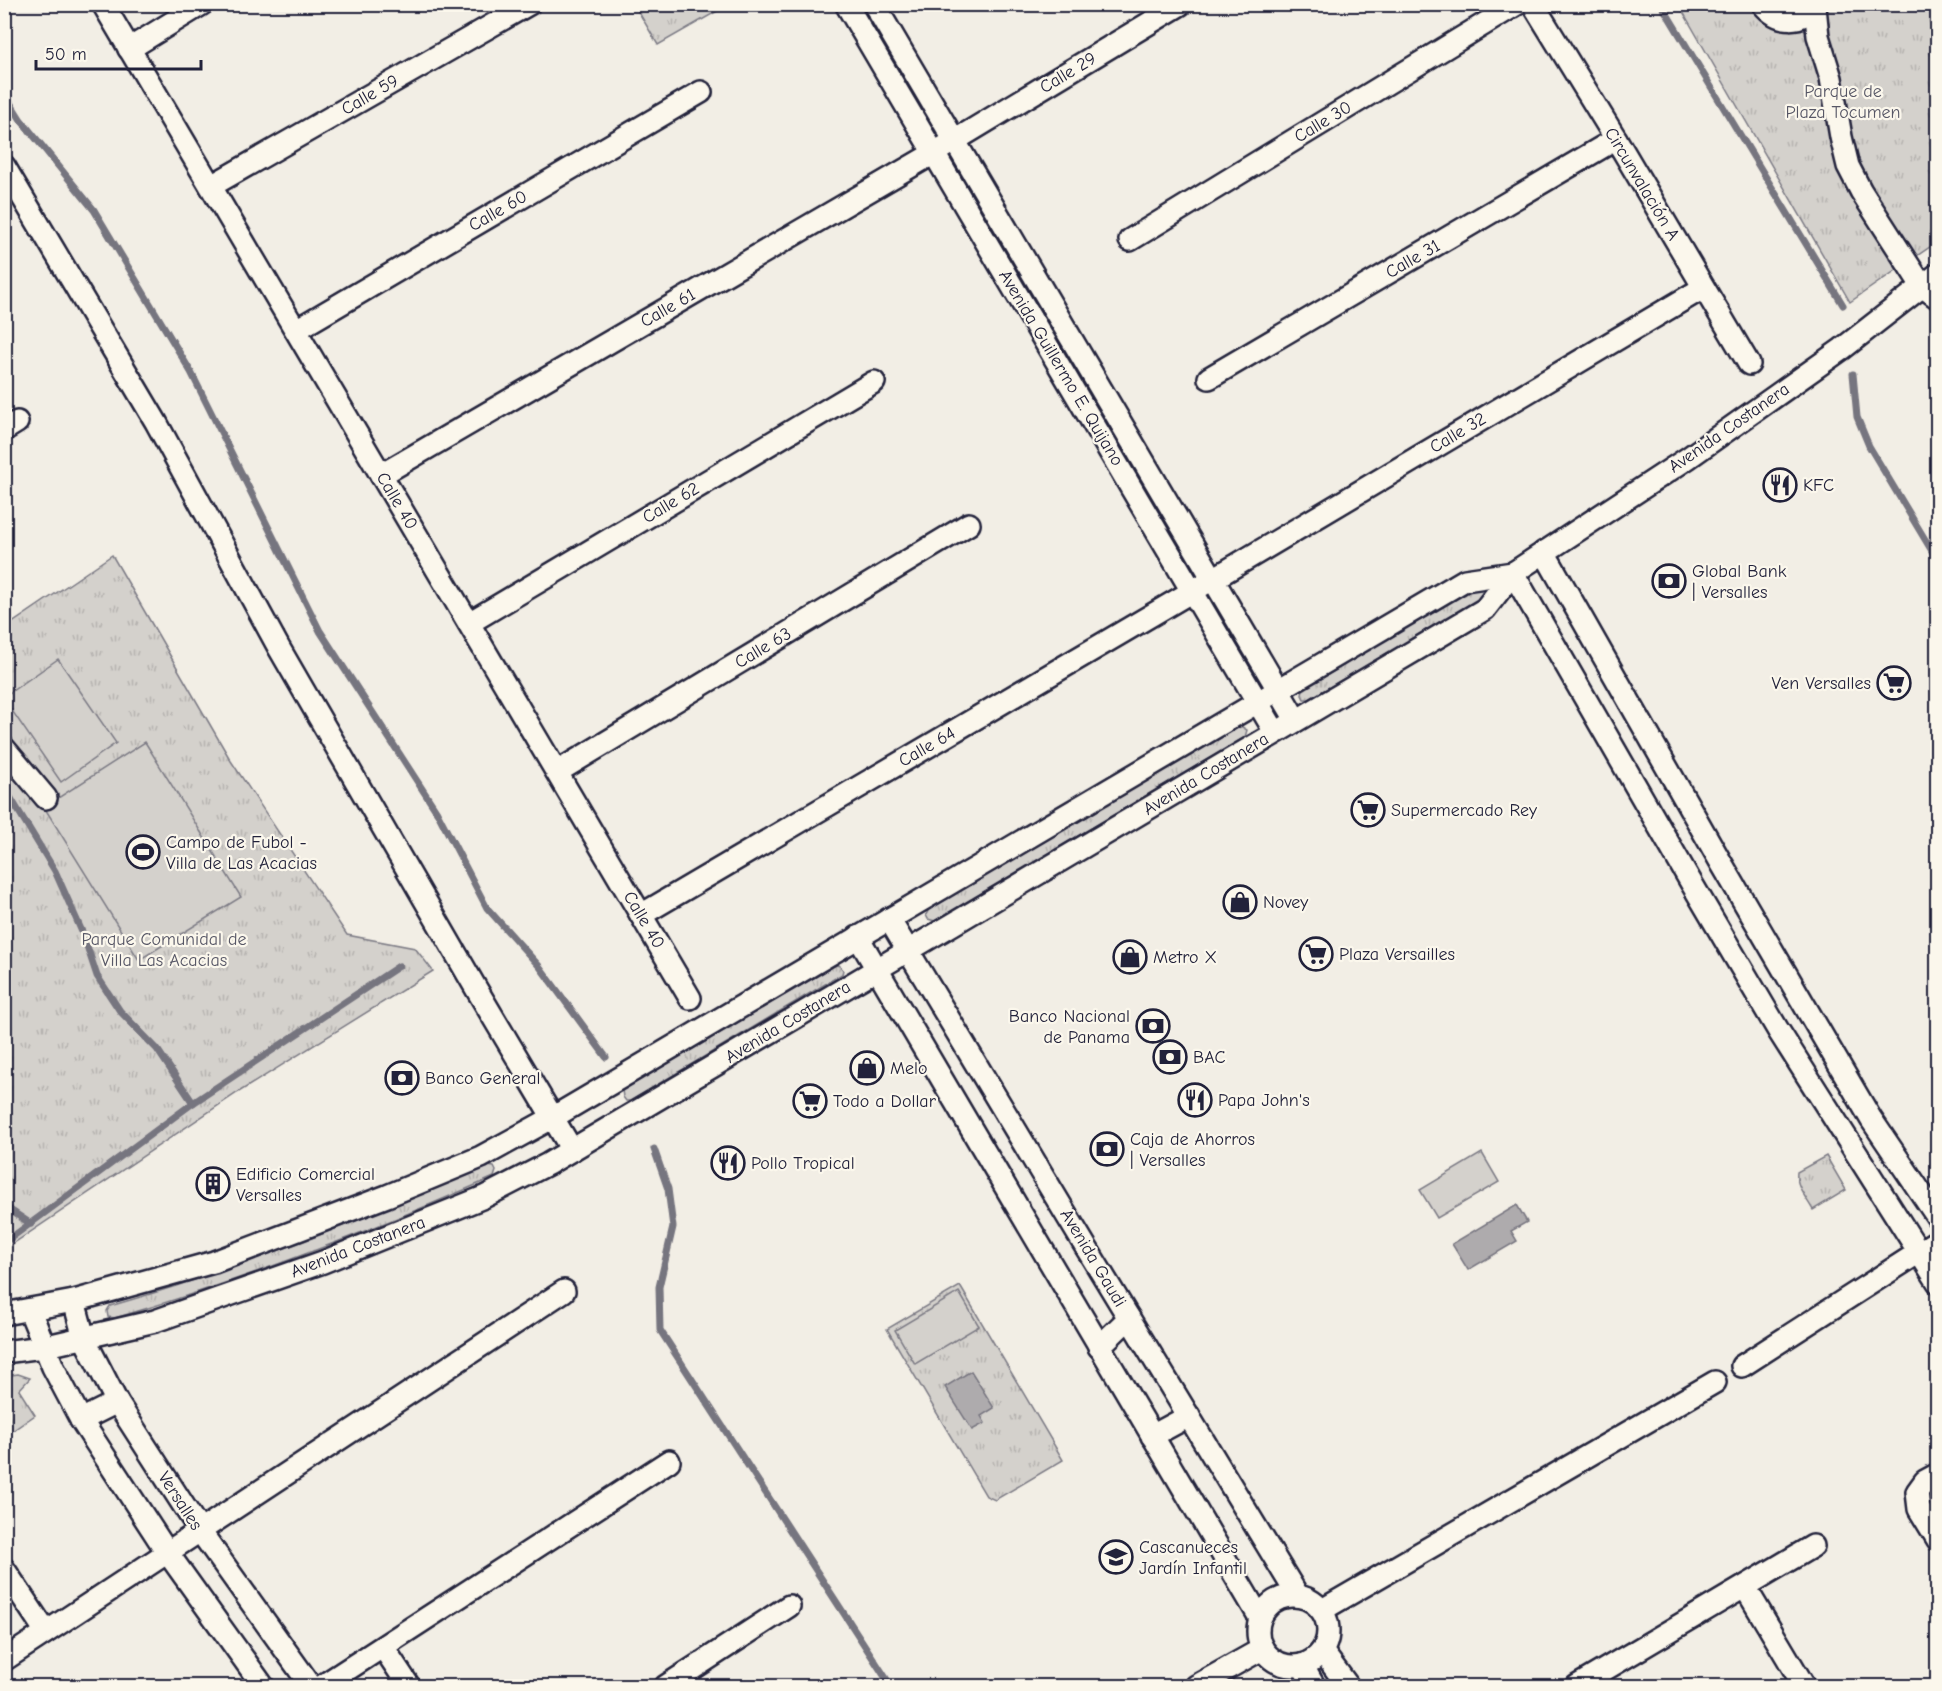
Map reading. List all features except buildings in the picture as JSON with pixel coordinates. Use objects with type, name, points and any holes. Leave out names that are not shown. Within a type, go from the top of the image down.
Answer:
[{"type":"street","name":"Calle 40","points":[[103,4],[690,998]]},
{"type":"street","points":[[129,49],[202,4]]},
{"type":"street","name":"Calle 59","points":[[211,186],[529,4]]},
{"type":"street","name":"Avenida Guillermo E. Quijano","points":[[846,4],[1275,732]]},
{"type":"street","name":"Avenida Guillermo E. Quijano","points":[[874,4],[1296,720]]},
{"type":"street","name":"Calle 29","points":[[954,141],[1181,4]]},
{"type":"street","name":"Calle 30","points":[[1130,240],[1517,4]]},
{"type":"street","name":"Circunvalación A","points":[[1533,4],[1749,364]]},
{"type":"street","points":[[1763,4],[1769,12],[1788,19],[1810,10],[1831,78],[1848,166],[1861,191],[1932,286]]},
{"type":"street","name":"Calle 60","points":[[296,330],[701,92]]},
{"type":"street","name":"Calle 31","points":[[1209,378],[1616,139]]},
{"type":"street","name":"Calle 61","points":[[381,475],[954,141]]},
{"type":"street","points":[[4,166],[156,422],[279,648],[572,1150]]},
{"type":"street","name":"Avenida Costanera","points":[[4,1352],[44,1347],[155,1321],[323,1262],[484,1197],[572,1150],[1485,609],[1513,573],[1688,458],[1932,286]]},
{"type":"street","name":"Calle 32","points":[[1213,579],[1703,288]]},
{"type":"street","name":"Calle 62","points":[[469,623],[874,382]]},
{"type":"street","name":"Calle 63","points":[[557,772],[969,524]]},
{"type":"street","points":[[1544,552],[1871,1119],[1938,1218]]},
{"type":"street","points":[[1513,573],[1692,885],[1778,1030],[1861,1161],[1913,1257],[1938,1282]]},
{"type":"street","name":"Avenida Costanera","points":[[4,1314],[74,1302],[214,1262],[481,1157],[552,1118],[1465,580],[1513,573]]},
{"type":"street","name":"Calle 64","points":[[641,915],[1213,579]]},
{"type":"street","points":[[4,748],[46,798]]},
{"type":"street","name":"Avenida Gaudi","points":[[889,919],[1298,1596]]},
{"type":"street","points":[[858,936],[1214,1540],[1264,1612]]},
{"type":"street","points":[[1778,1030],[1809,1012]]},
{"type":"street","points":[[1742,1366],[1938,1240]]},
{"type":"street","points":[[4,1660],[564,1291]]},
{"type":"street","name":"Versalles","points":[[74,1302],[84,1338],[117,1402],[200,1531],[311,1686]]},
{"type":"street","points":[[30,1311],[44,1347],[81,1420],[167,1552],[262,1686]]},
{"type":"street","points":[[1100,1347],[1129,1318]]},
{"type":"street","points":[[1322,1610],[1715,1382]]},
{"type":"street","points":[[81,1420],[117,1402]]},
{"type":"street","points":[[1152,1436],[1189,1416]]},
{"type":"street","points":[[322,1686],[669,1461]]},
{"type":"street","points":[[1938,1474],[1924,1481],[1917,1492],[1919,1509],[1938,1540]]},
{"type":"street","points":[[1577,1686],[1813,1546]]},
{"type":"street","points":[[4,1569],[46,1632]]},
{"type":"street","points":[[1745,1587],[1804,1686]]},
{"type":"street","points":[[1298,1596],[1312,1600],[1322,1610],[1329,1631],[1327,1642],[1316,1657],[1302,1665],[1283,1665],[1275,1661],[1262,1648],[1258,1639],[1258,1628],[1264,1612],[1277,1599],[1298,1596]]},
{"type":"street","points":[[666,1686],[789,1606]]},
{"type":"street","points":[[383,1647],[409,1686]]},
{"type":"street","points":[[1196,1686],[1262,1648]]},
{"type":"street","points":[[1322,1651],[1348,1686]]},
{"type":"street","points":[[1302,1665],[1314,1686]]},
{"type":"green space","name":"Parque de Plaza Tocumen","points":[[1690,4],[1937,5],[1937,242],[1850,302],[1682,10]]},
{"type":"green space","points":[[649,5],[728,5],[658,45],[638,11]]},
{"type":"green space","name":"Parque Comunidal de Villa Las Acacias","points":[[112,555],[231,761],[347,935],[415,948],[433,971],[237,1093],[5,1249],[5,628]]},
{"type":"green space","points":[[1475,585],[1481,585],[1485,592],[1484,597],[1309,699],[1304,699],[1303,690]]},
{"type":"green space","points":[[58,659],[116,743],[61,782],[4,699],[5,696]]},
{"type":"green space","points":[[1239,725],[1247,730],[1245,737],[935,921],[928,919],[926,915],[929,909]]},
{"type":"green space","name":"Campo de Fubol - Villa de Las Acacias","points":[[145,742],[241,897],[139,960],[44,807]]},
{"type":"green space","points":[[836,965],[843,970],[842,974],[630,1101],[626,1101],[623,1097],[622,1090]]},
{"type":"green space","points":[[1482,1153],[1499,1182],[1437,1218],[1420,1190]]},
{"type":"green space","points":[[1826,1156],[1846,1190],[1813,1210],[1800,1187],[1797,1172]]},
{"type":"green space","points":[[488,1166],[494,1167],[496,1171],[494,1177],[354,1235],[211,1288],[115,1318],[108,1317],[107,1311],[110,1306],[206,1276],[301,1242]]},
{"type":"green space","points":[[960,1286],[1063,1460],[995,1500],[986,1496],[887,1329]]},
{"type":"green space","points":[[959,1292],[979,1326],[915,1364],[895,1330]]},
{"type":"green space","points":[[18,1374],[30,1378],[19,1390],[35,1415],[5,1436],[5,1376]]},
{"type":"shaded area","points":[[1517,1205],[1527,1222],[1511,1231],[1517,1241],[1468,1270],[1452,1244]]},
{"type":"shaded area","points":[[971,1371],[994,1408],[981,1416],[985,1423],[972,1430],[945,1387]]},
{"type":"waterway","points":[[1661,4],[1843,305]]},
{"type":"waterway","points":[[4,93],[21,120],[94,210],[191,372],[320,631],[437,812],[487,908],[540,967],[606,1057]]},
{"type":"waterway","points":[[1853,374],[1857,417],[1869,446],[1938,561]]},
{"type":"waterway","points":[[4,787],[55,871],[83,934],[97,976],[120,1011],[157,1049],[193,1103]]},
{"type":"waterway","points":[[4,1243],[193,1103],[399,966]]},
{"type":"waterway","points":[[654,1149],[668,1189],[673,1227],[659,1287],[660,1330],[891,1686]]},
{"type":"waterway","points":[[4,1206],[31,1224]]},
{"type":"place","name":"KFC","points":[[1780,485]]},
{"type":"place","name":"Global Bank | Versalles","points":[[1669,581]]},
{"type":"place","name":"Ven Versalles","points":[[1894,683]]},
{"type":"place","name":"Supermercado Rey","points":[[1368,810]]},
{"type":"place","name":"Campo de Fubol - Villa de Las Acacias","points":[[143,852]]},
{"type":"place","name":"Novey","points":[[1240,902]]},
{"type":"place","name":"Plaza Versailles","points":[[1316,954]]},
{"type":"place","name":"Metro X","points":[[1130,957]]},
{"type":"place","name":"Banco Nacional de Panama","points":[[1153,1026]]},
{"type":"place","name":"BAC","points":[[1170,1057]]},
{"type":"place","name":"Melo","points":[[867,1068]]},
{"type":"place","name":"Banco General","points":[[402,1078]]},
{"type":"place","name":"Papa John's","points":[[1195,1100]]},
{"type":"place","name":"Todo a Dollar","points":[[810,1101]]},
{"type":"place","name":"Caja de Ahorros | Versalles","points":[[1107,1149]]},
{"type":"place","name":"Pollo Tropical","points":[[728,1163]]},
{"type":"place","name":"Edificio Comercial Versalles","points":[[213,1184]]},
{"type":"place","name":"Cascanueces Jardín Infantil","points":[[1116,1557]]}]
